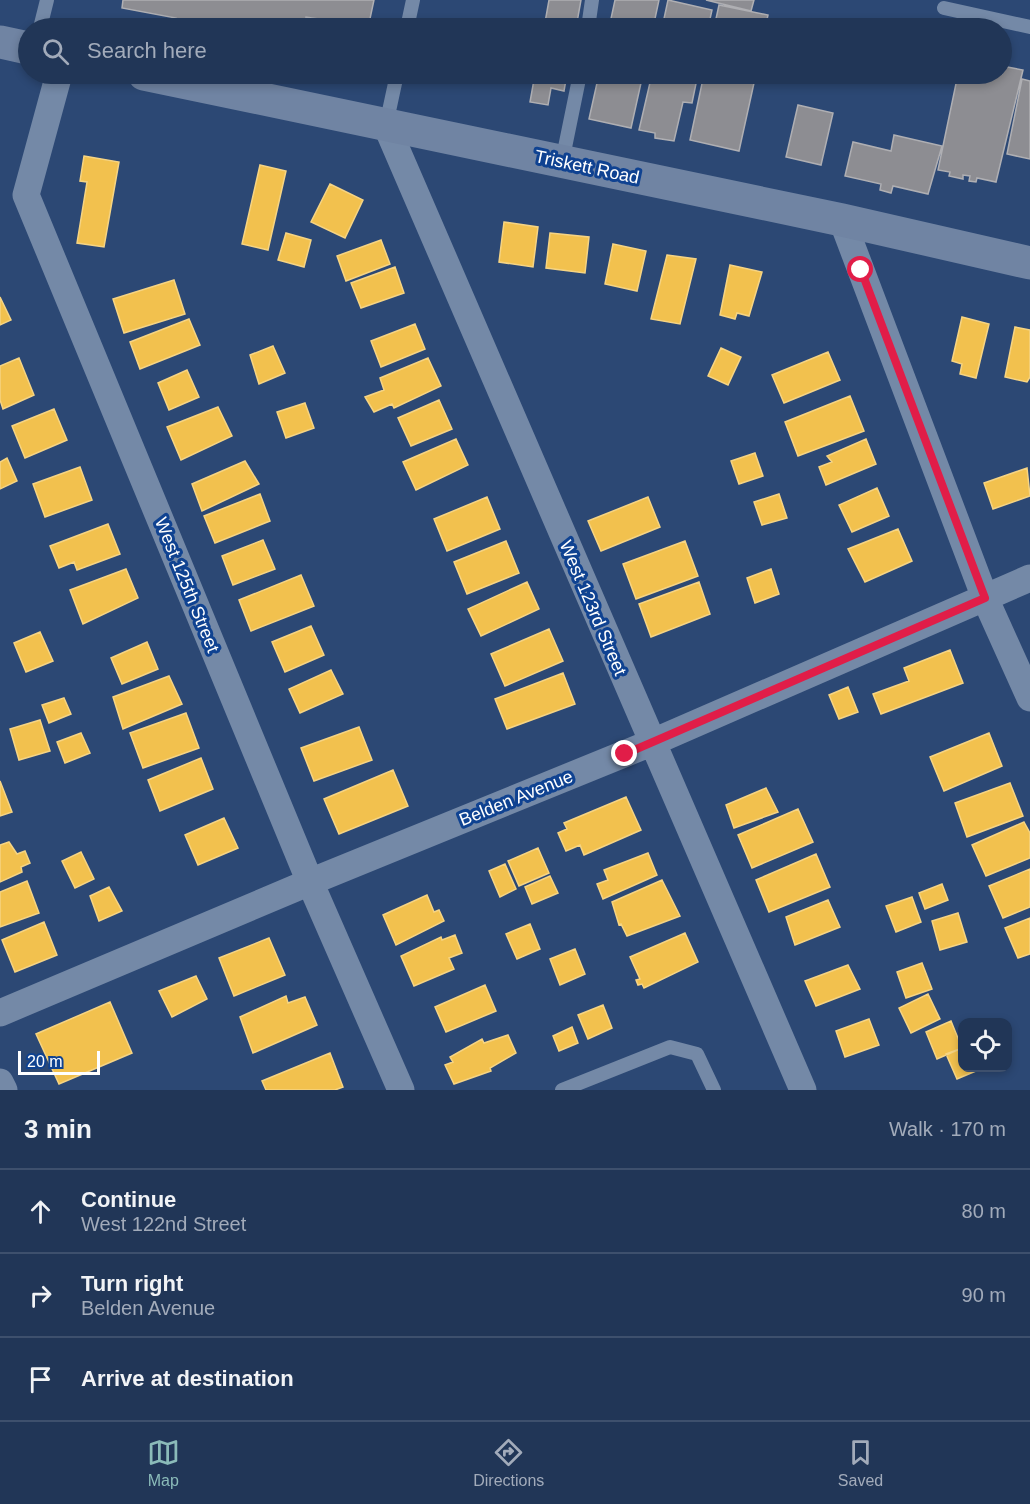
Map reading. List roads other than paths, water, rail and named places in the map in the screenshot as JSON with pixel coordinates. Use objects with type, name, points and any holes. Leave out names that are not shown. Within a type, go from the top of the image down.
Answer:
[{"type":"street","points":[[0,42],[18,46]]},
{"type":"street","name":"West 125th Street","points":[[55,84],[26,195],[310,882],[401,1090]]},
{"type":"street","name":"Triskett Road","points":[[191,84],[842,220],[1030,263]]},
{"type":"street","name":"West 123rd Street","points":[[386,125],[651,743],[803,1090]]},
{"type":"street","points":[[842,220],[985,598],[1030,698]]},
{"type":"street","name":"Belden Avenue","points":[[0,1013],[310,882],[651,743],[1030,578]]},
{"type":"street","points":[[0,1082],[4,1090]]},
{"type":"lane","points":[[42,18],[47,0]]},
{"type":"lane","points":[[409,18],[413,0]]},
{"type":"lane","points":[[589,18],[592,0]]},
{"type":"lane","points":[[944,8],[989,18]]},
{"type":"lane","points":[[1012,23],[1030,27]]},
{"type":"lane","points":[[386,125],[395,84]]},
{"type":"lane","points":[[562,162],[578,84]]},
{"type":"lane","points":[[562,1090],[670,1047],[697,1054],[714,1090]]}]
